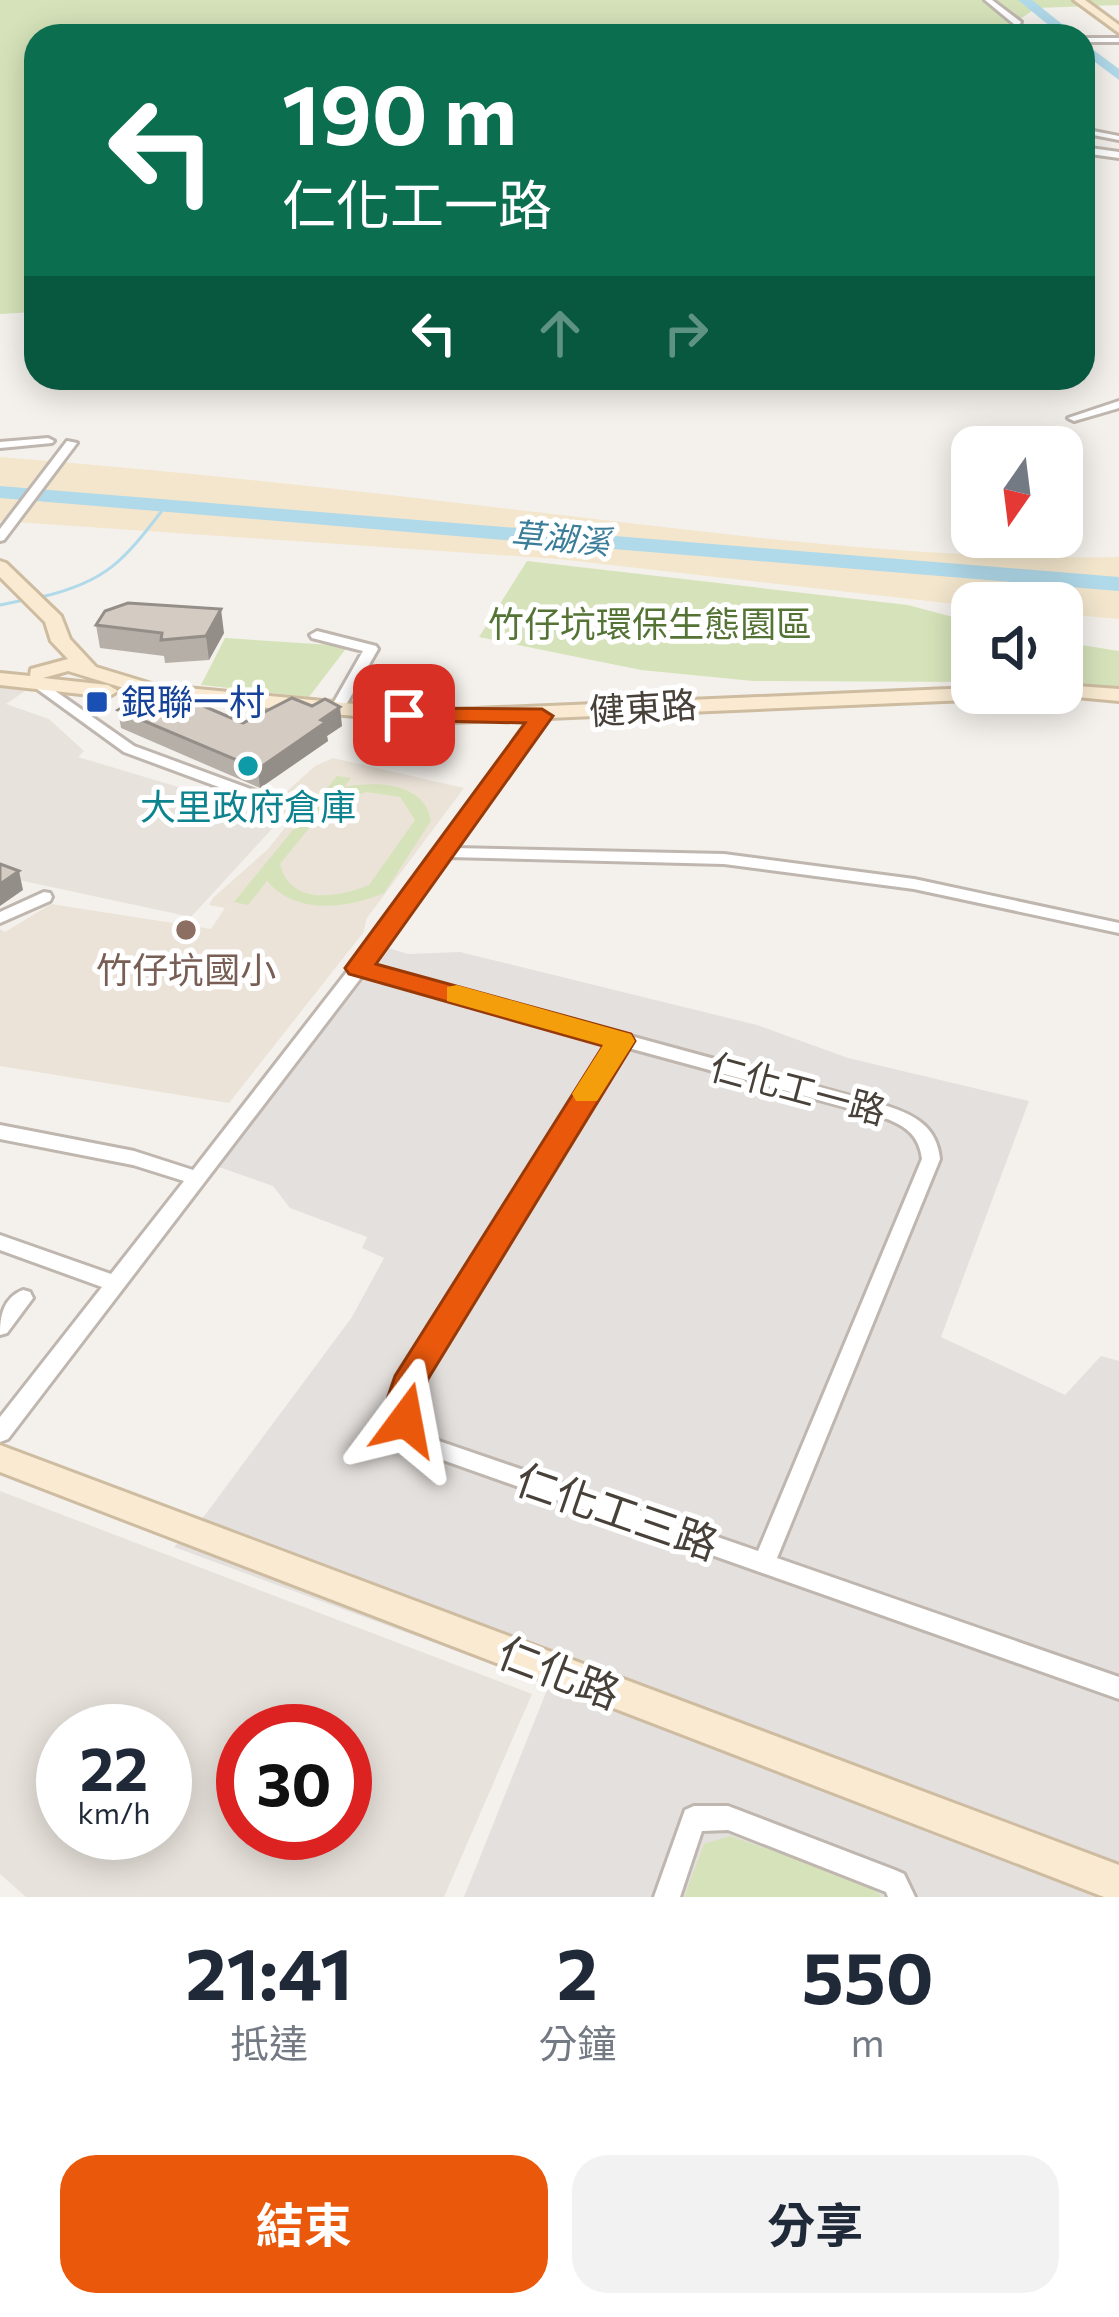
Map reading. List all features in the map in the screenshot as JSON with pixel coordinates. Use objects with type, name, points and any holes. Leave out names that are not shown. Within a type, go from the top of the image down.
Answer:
[{"type":"street","points":[[988,0],[1018,24]]},
{"type":"street","points":[[1079,0],[1119,30]]},
{"type":"street","points":[[1073,418],[1119,404]]},
{"type":"street","points":[[0,445],[48,441]]},
{"type":"street","points":[[0,537],[71,443]]},
{"type":"street","name":"健東路","points":[[0,567],[54,620],[61,641],[99,676]]},
{"type":"street","points":[[316,635],[371,649],[338,709]]},
{"type":"street","points":[[61,641],[37,677],[129,749],[271,801]]},
{"type":"street","name":"健東路","points":[[37,677],[99,676],[152,691]]},
{"type":"street","name":"健東路","points":[[37,677],[429,717],[542,716],[951,695]]},
{"type":"street","points":[[1083,692],[1119,695]]},
{"type":"street","points":[[0,1433],[359,968],[542,716]]},
{"type":"street","points":[[444,852],[724,859],[914,884],[1119,928]]},
{"type":"street","points":[[0,918],[44,897]]},
{"type":"street","name":"仁化工一路","points":[[359,968],[908,1119],[931,1146],[931,1159],[764,1563]]},
{"type":"street","name":"仁化工三路","points":[[620,1041],[412,1376],[402,1408],[413,1432],[431,1447],[1119,1688]]},
{"type":"street","points":[[0,1132],[134,1158],[196,1178]]},
{"type":"street","points":[[0,1242],[116,1284]]},
{"type":"street","points":[[0,1327],[23,1298]]},
{"type":"street","name":"仁化路","points":[[0,1458],[1119,1884]]},
{"type":"street","points":[[668,1897],[694,1819],[728,1818],[895,1883],[902,1897]]},
{"type":"shaded area","points":[[0,686],[25,691],[6,704],[49,719],[84,751],[78,757],[282,818],[191,917],[0,876]]},
{"type":"shaded area","name":"竹仔坑國小","points":[[333,758],[464,788],[367,918],[363,933],[229,1103],[0,1066],[0,929],[5,932],[51,904],[211,929],[225,908],[209,905],[213,898],[268,849],[292,819],[275,813],[282,805],[275,802],[315,766]]},
{"type":"shaded area","points":[[385,947],[408,954],[460,952],[757,1025],[848,1058],[1029,1101],[941,1337],[1065,1395],[1101,1356],[1119,1361],[1119,1897],[464,1897],[549,1685],[174,1547],[205,1515],[352,1317],[384,1258],[362,1248],[367,1237],[290,1208],[273,1186],[216,1166]]},
{"type":"shaded area","points":[[0,1491],[532,1694],[444,1897],[26,1897],[0,1874]]},
{"type":"green space","points":[[0,0],[1119,0],[1119,5],[1037,8],[1012,24],[24,24],[24,313],[0,314]]},
{"type":"green space","name":"竹仔坑環保生態園區","points":[[527,561],[908,605],[951,616],[951,682],[753,681],[641,670],[479,637]]},
{"type":"green space","points":[[225,638],[348,646],[309,697],[201,685]]},
{"type":"green space","points":[[1083,645],[1119,651],[1119,687],[1083,685]]},
{"type":"green space","points":[[337,776],[351,778],[344,787],[397,787],[419,798],[427,808],[431,821],[384,893],[354,903],[322,906],[292,899],[267,881],[248,905],[234,902]],"holes":[[[366,792],[400,797],[415,820],[369,885],[317,895],[294,887],[286,878],[280,864],[328,805]]]},
{"type":"green space","points":[[730,1836],[867,1883],[882,1897],[684,1897],[704,1844]]},
{"type":"sand","points":[[0,457],[827,544],[951,552],[951,558],[1119,557],[1119,619],[1083,616],[1083,582],[951,582],[951,604],[558,559],[0,521]]},
{"type":"building","points":[[128,603],[221,609],[206,636],[161,640],[162,633],[96,625],[105,611]]},
{"type":"building","points":[[157,686],[243,723],[292,698],[312,706],[325,699],[340,707],[258,769],[118,710]]},
{"type":"building","points":[[0,864],[19,871],[0,884]]},
{"type":"waterway","points":[[1024,0],[1055,24]]},
{"type":"waterway","points":[[1095,56],[1119,76]]},
{"type":"waterway","name":"草湖溪","points":[[0,492],[1119,584]]},
{"type":"waterway","points":[[41,597],[82,584],[112,566],[164,508]]},
{"type":"waterway","points":[[0,605],[24,600]]},
{"type":"slow traffic","points":[[457,994],[620,1041],[587,1094]]},
{"type":"place","name":"銀聯一村","points":[[97,702]]},
{"type":"place","name":"大里政府倉庫","points":[[248,766]]},
{"type":"place","name":"竹仔坑國小","points":[[186,930]]},
{"type":"route","points":[[404,715],[542,716],[359,968],[620,1041],[412,1376],[402,1408],[406,1420]]}]
